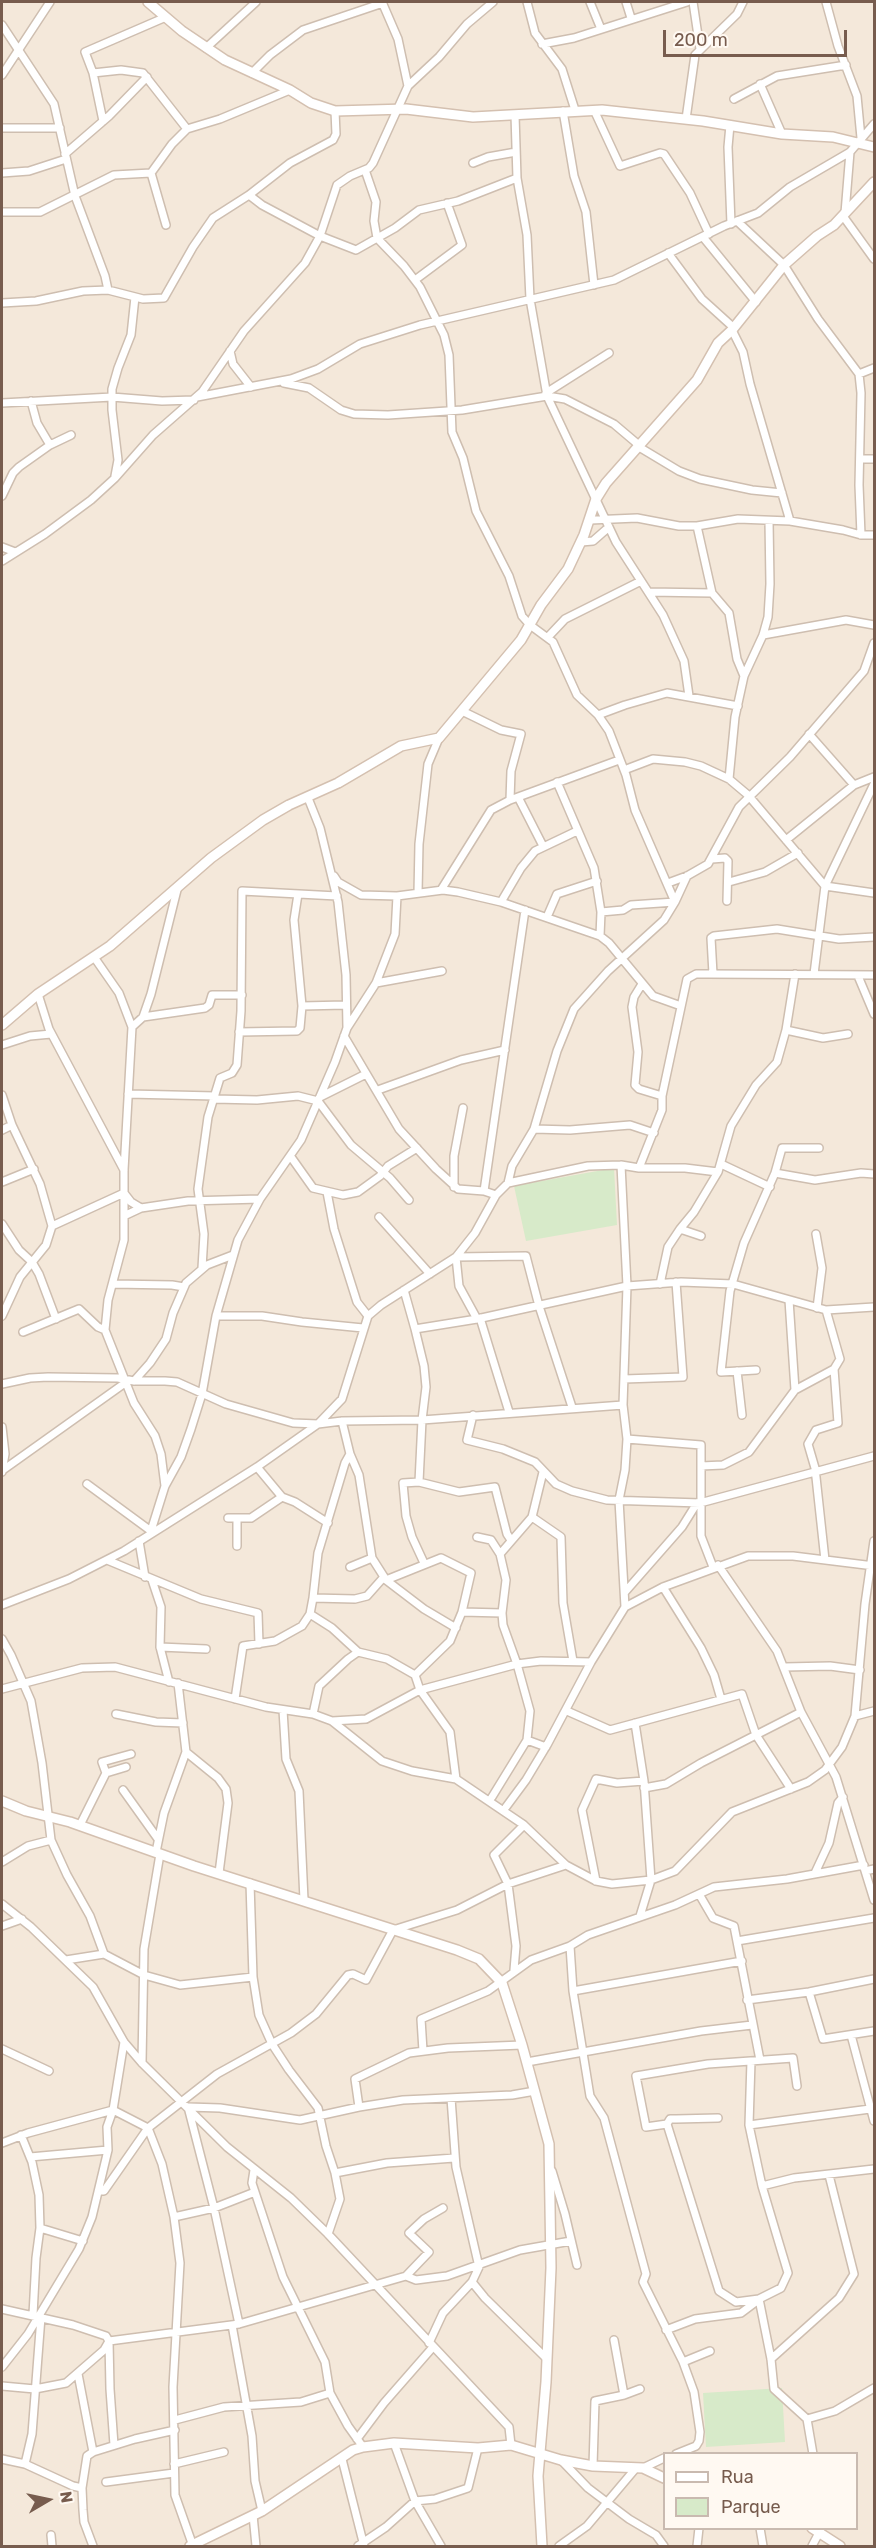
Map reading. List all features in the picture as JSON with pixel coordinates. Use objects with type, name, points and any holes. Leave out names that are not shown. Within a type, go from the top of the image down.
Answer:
[{"type":"street","points":[[2,75],[50,2]]},
{"type":"street","points":[[148,2],[206,48],[290,90],[311,104],[335,111],[396,109],[472,117],[594,110],[686,119],[782,134],[833,137],[865,143]]},
{"type":"street","points":[[206,48],[255,2]]},
{"type":"street","points":[[252,73],[303,30],[382,2],[398,39],[408,86]]},
{"type":"street","points":[[2,561],[65,520],[115,478],[153,435],[195,399],[244,331],[305,263],[320,236],[337,185],[369,168],[408,86],[439,57],[466,24],[493,2]]},
{"type":"street","points":[[527,2],[535,33],[562,69],[575,110]]},
{"type":"street","points":[[590,2],[601,29]]},
{"type":"street","points":[[626,2],[631,18]]},
{"type":"street","points":[[542,44],[574,38],[687,2]]},
{"type":"street","points":[[693,2],[700,49]]},
{"type":"street","points":[[686,119],[693,65],[700,49],[737,14],[743,2]]},
{"type":"street","points":[[826,2],[857,96],[865,143],[874,153]]},
{"type":"street","points":[[103,122],[93,73],[85,52],[166,17]]},
{"type":"street","points":[[2,25],[54,104],[75,196],[105,276],[108,290]]},
{"type":"street","points":[[734,99],[759,84],[788,74],[846,64]]},
{"type":"street","points":[[93,73],[138,71],[147,77],[187,129]]},
{"type":"street","points":[[2,173],[29,171],[66,157],[147,77]]},
{"type":"street","points":[[759,84],[782,134]]},
{"type":"street","points":[[151,173],[171,144],[187,129],[220,119],[290,90]]},
{"type":"street","points":[[594,110],[620,166],[664,154],[690,193],[706,235],[756,302]]},
{"type":"street","points":[[2,303],[36,301],[83,291],[108,290],[135,297],[164,298],[213,218],[249,195],[290,163],[333,140],[336,134],[335,111]]},
{"type":"street","points":[[563,111],[574,176],[586,212],[594,285]]},
{"type":"street","points":[[514,115],[517,177],[527,235],[530,299],[547,395],[607,524],[663,615],[684,661],[689,696]]},
{"type":"street","points":[[2,403],[112,397],[162,401],[195,399],[278,382],[318,369],[360,344],[438,320],[594,285],[639,269],[706,235],[758,213],[790,187],[865,143],[874,124]]},
{"type":"street","points":[[730,125],[728,156],[734,222],[784,265],[818,319],[859,374],[861,535]]},
{"type":"street","points":[[2,128],[60,128]]},
{"type":"street","points":[[473,163],[488,157],[516,152]]},
{"type":"street","points":[[850,152],[844,214],[874,260]]},
{"type":"street","points":[[364,170],[376,202],[374,221],[377,238],[415,280],[438,320],[449,355],[452,432],[463,458],[476,511],[509,576],[522,616],[548,637],[557,649],[577,695],[598,715],[609,731],[624,770],[635,810],[675,902]]},
{"type":"street","points":[[2,212],[40,212],[114,175],[151,173]]},
{"type":"street","points":[[151,173],[166,225]]},
{"type":"street","points":[[249,195],[262,205],[320,236],[353,250],[401,224],[413,212],[458,201],[517,177]]},
{"type":"street","points":[[418,893],[419,844],[428,764],[439,738],[514,648],[541,605],[568,569],[590,520],[596,500],[606,483],[697,380],[718,343],[756,302],[784,265],[844,214],[874,182]]},
{"type":"street","points":[[415,280],[462,245],[447,203]]},
{"type":"street","points":[[668,253],[702,299],[733,329],[743,352],[752,393],[790,521]]},
{"type":"street","points":[[115,478],[118,460],[112,397],[115,377],[131,335],[135,297]]},
{"type":"street","points":[[230,351],[233,364],[251,387]]},
{"type":"street","points":[[547,395],[609,353]]},
{"type":"street","points":[[859,374],[874,368]]},
{"type":"street","points":[[278,382],[309,388],[348,413],[388,415],[452,410],[547,395],[565,399],[614,424],[640,447],[679,471],[700,479],[752,490],[782,493]]},
{"type":"street","points":[[31,400],[37,423],[50,445]]},
{"type":"street","points":[[2,496],[19,466],[50,445],[71,435]]},
{"type":"street","points":[[860,459],[874,459]]},
{"type":"street","points":[[590,520],[607,524],[637,518],[680,526],[697,526],[738,519],[790,521],[861,533],[861,535],[874,535]]},
{"type":"street","points":[[729,779],[744,676],[764,634],[768,617],[769,521]]},
{"type":"street","points":[[581,542],[593,541],[607,524]]},
{"type":"street","points":[[697,526],[712,592],[729,614],[737,659],[744,676]]},
{"type":"street","points":[[2,553],[2,545],[15,552]]},
{"type":"street","points":[[548,637],[565,619],[641,581]]},
{"type":"street","points":[[649,592],[712,592]]},
{"type":"street","points":[[764,634],[846,620],[874,625]]},
{"type":"street","points":[[668,884],[705,867],[712,859],[722,834],[748,795],[790,757],[864,670],[872,655],[874,643]]},
{"type":"street","points":[[598,715],[667,693],[738,706]]},
{"type":"street","points":[[462,711],[501,730],[521,734],[511,771],[510,800]]},
{"type":"street","points":[[809,734],[854,785]]},
{"type":"street","points":[[2,1025],[38,994],[94,957],[177,890],[211,858],[263,820],[289,805],[308,798],[401,746],[439,738]]},
{"type":"street","points":[[624,770],[653,759],[665,759],[701,766],[729,779],[748,795],[825,886],[874,893]]},
{"type":"street","points":[[441,890],[488,813],[510,800],[620,760]]},
{"type":"street","points":[[786,840],[854,785],[874,777]]},
{"type":"street","points":[[557,782],[594,868],[601,912],[600,936]]},
{"type":"street","points":[[813,974],[820,938],[825,886],[874,784]]},
{"type":"street","points":[[518,797],[543,846]]},
{"type":"street","points":[[308,798],[320,828],[337,896],[346,968],[346,1032],[366,1074],[378,1090],[399,1129],[454,1187],[465,1191],[484,1191],[496,1195]]},
{"type":"street","points":[[501,902],[521,868],[535,852],[577,831]]},
{"type":"street","points":[[729,882],[765,872],[798,853]]},
{"type":"street","points":[[712,859],[727,859],[729,882],[727,901]]},
{"type":"street","points":[[330,871],[338,882],[361,895],[397,896],[441,890],[501,902],[600,936],[622,958],[653,996],[681,1006]]},
{"type":"street","points":[[2,1605],[69,1579],[139,1541],[257,1467],[318,1424],[342,1399],[368,1316],[456,1257],[475,1233],[496,1195],[508,1183],[512,1166],[534,1129],[557,1051],[574,1009],[622,958],[664,920],[687,876]]},
{"type":"street","points":[[547,917],[557,894],[597,880]]},
{"type":"street","points":[[132,1027],[143,1017],[157,975],[177,890]]},
{"type":"street","points":[[202,1268],[204,1234],[198,1202],[200,1166],[208,1117],[220,1078],[232,1073],[237,1065],[242,995],[242,891],[337,896]]},
{"type":"street","points":[[239,1032],[299,1030],[302,1006],[294,933],[298,894]]},
{"type":"street","points":[[150,1532],[165,1486],[181,1457],[201,1394],[216,1316],[233,1255],[245,1224],[301,1140],[346,1032],[376,983],[395,934],[397,896]]},
{"type":"street","points":[[601,912],[623,910],[631,905],[675,902]]},
{"type":"street","points":[[484,1191],[525,910]]},
{"type":"street","points":[[713,974],[712,937],[777,929],[820,938],[874,937]]},
{"type":"street","points":[[94,957],[119,993],[132,1027],[124,1170],[126,1215],[124,1240],[108,1300],[105,1330],[134,1403],[155,1436],[161,1454],[165,1486]]},
{"type":"street","points":[[376,983],[442,971]]},
{"type":"street","points":[[639,1168],[662,1110],[662,1096],[687,979],[696,974],[874,975]]},
{"type":"street","points":[[660,1284],[668,1247],[694,1212],[718,1172],[731,1126],[756,1085],[777,1062],[786,1030],[795,974]]},
{"type":"street","points":[[858,976],[874,1014]]},
{"type":"street","points":[[642,984],[634,997],[632,1007],[638,1052],[635,1085],[639,1089],[662,1096]]},
{"type":"street","points":[[38,994],[51,1034],[124,1170]]},
{"type":"street","points":[[143,1017],[205,1008],[209,1005],[212,995],[242,995]]},
{"type":"street","points":[[302,1006],[345,1005]]},
{"type":"street","points":[[786,1030],[823,1038],[848,1034]]},
{"type":"street","points":[[2,1045],[30,1036],[51,1034]]},
{"type":"street","points":[[378,1090],[461,1060],[505,1050]]},
{"type":"street","points":[[128,1095],[257,1100],[298,1096],[319,1099],[366,1074]]},
{"type":"street","points":[[2,1095],[12,1125],[34,1169],[52,1226],[46,1245],[14,1288],[2,1316]]},
{"type":"street","points":[[319,1099],[351,1145],[409,1200]]},
{"type":"street","points":[[454,1187],[454,1156],[463,1108]]},
{"type":"street","points":[[2,1130],[12,1125]]},
{"type":"street","points":[[534,1129],[570,1130],[630,1125],[654,1133]]},
{"type":"street","points":[[291,1157],[313,1188],[351,1195],[377,1178],[388,1166],[417,1148]]},
{"type":"street","points":[[756,1370],[721,1372],[730,1291],[744,1243],[776,1173],[782,1148],[819,1148]]},
{"type":"street","points":[[721,1164],[770,1187]]},
{"type":"street","points":[[508,1183],[588,1166],[621,1165],[718,1172]]},
{"type":"street","points":[[621,1165],[627,1286],[623,1405],[627,1439],[625,1470],[619,1500],[625,1607]]},
{"type":"street","points":[[2,1182],[34,1169]]},
{"type":"street","points":[[776,1173],[816,1180],[861,1173],[874,1174]]},
{"type":"street","points":[[327,1192],[334,1229],[357,1302],[368,1316]]},
{"type":"street","points":[[52,1226],[124,1193]]},
{"type":"street","points":[[124,1193],[141,1208]]},
{"type":"street","points":[[126,1215],[141,1208],[260,1199]]},
{"type":"street","points":[[379,1217],[430,1274]]},
{"type":"street","points":[[2,1224],[19,1250],[32,1262],[39,1274],[56,1319]]},
{"type":"street","points":[[680,1229],[701,1236]]},
{"type":"street","points":[[816,1234],[822,1268],[817,1308]]},
{"type":"street","points":[[134,1381],[150,1363],[166,1338],[167,1329],[184,1287],[202,1268],[233,1255]]},
{"type":"street","points":[[456,1257],[526,1256],[539,1306],[572,1407]]},
{"type":"street","points":[[456,1257],[459,1286],[478,1318],[509,1412]]},
{"type":"street","points":[[624,1378],[683,1377],[676,1282]]},
{"type":"street","points":[[415,1329],[539,1306],[627,1286],[676,1282],[733,1284],[826,1310],[874,1307]]},
{"type":"street","points":[[113,1284],[184,1287]]},
{"type":"street","points":[[404,1290],[424,1366],[426,1387],[419,1482]]},
{"type":"street","points":[[789,1300],[795,1390]]},
{"type":"street","points":[[23,1332],[79,1309],[98,1327],[105,1330]]},
{"type":"street","points":[[701,1466],[723,1465],[749,1452],[795,1390],[834,1369],[840,1359],[826,1310]]},
{"type":"street","points":[[216,1316],[262,1316],[363,1328]]},
{"type":"street","points":[[825,1560],[809,1440],[816,1430],[838,1424],[834,1369]]},
{"type":"street","points":[[737,1371],[742,1415]]},
{"type":"street","points":[[2,1384],[30,1378],[177,1382],[201,1394],[271,1418],[293,1423],[318,1424],[342,1421],[422,1420],[572,1407],[623,1405]]},
{"type":"street","points":[[2,1471],[124,1381]]},
{"type":"street","points":[[473,1415],[467,1440],[503,1449],[534,1462],[556,1484],[572,1491],[592,1497],[619,1500],[698,1503],[874,1456]]},
{"type":"street","points":[[342,1421],[350,1454],[359,1475],[372,1558],[385,1579],[456,1628]]},
{"type":"street","points":[[2,1427],[4,1441],[2,1471]]},
{"type":"street","points":[[627,1439],[701,1445],[698,1503],[701,1536],[715,1566],[767,1635],[785,1667],[801,1712],[836,1777],[874,1900]]},
{"type":"street","points":[[235,1699],[243,1646],[286,1636],[302,1626],[310,1614],[318,1553],[345,1463],[350,1454]]},
{"type":"street","points":[[257,1467],[282,1497],[295,1502],[328,1523]]},
{"type":"street","points":[[500,1554],[532,1517],[543,1472]]},
{"type":"street","points":[[424,1563],[408,1523],[403,1483],[419,1482],[459,1492],[495,1487],[507,1534],[511,1540]]},
{"type":"street","points":[[87,1484],[150,1532]]},
{"type":"street","points":[[228,1518],[251,1518],[282,1497]]},
{"type":"street","points":[[625,1592],[682,1527],[698,1503]]},
{"type":"street","points":[[532,1517],[561,1537],[563,1603],[573,1661]]},
{"type":"street","points":[[237,1518],[237,1546]]},
{"type":"street","points":[[477,1537],[490,1540],[500,1554],[506,1580],[503,1625],[530,1711],[527,1740],[492,1797]]},
{"type":"street","points":[[139,1541],[148,1579],[161,1607],[160,1647],[170,1682]]},
{"type":"street","points":[[332,1720],[382,1761],[412,1771],[456,1779],[524,1825],[566,1865],[596,1881],[612,1884],[651,1880],[675,1871],[732,1812],[808,1782],[829,1766],[842,1747],[855,1716],[865,1604],[873,1566],[874,1541]]},
{"type":"street","points":[[507,1807],[546,1747],[591,1662],[625,1607],[663,1587],[715,1566],[748,1556],[793,1556],[873,1566]]},
{"type":"street","points":[[350,1566],[372,1558]]},
{"type":"street","points":[[313,1598],[355,1599],[367,1596],[385,1579],[441,1558],[471,1573],[462,1612],[450,1641],[415,1674]]},
{"type":"street","points":[[107,1560],[148,1579],[201,1599],[258,1613],[259,1644]]},
{"type":"street","points":[[663,1587],[701,1648],[714,1675],[721,1699]]},
{"type":"street","points":[[462,1612],[502,1613]]},
{"type":"street","points":[[310,1614],[332,1629],[358,1652],[387,1659],[415,1674],[420,1690],[450,1732],[456,1779]]},
{"type":"street","points":[[2,1639],[30,1701],[42,1762],[46,1816],[51,1840],[90,1916],[104,1954]]},
{"type":"street","points":[[160,1647],[206,1649]]},
{"type":"street","points":[[313,1714],[319,1686],[336,1668],[358,1652]]},
{"type":"street","points":[[2,1689],[82,1668],[115,1667],[283,1710],[313,1714],[332,1720],[366,1719],[420,1690],[517,1664],[591,1662]]},
{"type":"street","points":[[785,1667],[830,1666],[860,1670]]},
{"type":"street","points":[[142,2063],[144,1949],[158,1839],[164,1813],[186,1752],[178,1683]]},
{"type":"street","points":[[567,1711],[610,1730],[742,1694],[756,1735],[791,1789]]},
{"type":"street","points":[[283,1710],[286,1759],[299,1791],[304,1900]]},
{"type":"street","points":[[855,1716],[874,1711]]},
{"type":"street","points":[[596,1881],[582,1810],[596,1779],[644,1785],[666,1784],[701,1763],[801,1712]]},
{"type":"street","points":[[116,1714],[156,1722],[183,1723]]},
{"type":"street","points":[[635,1724],[644,1785],[651,1880],[640,1916]]},
{"type":"street","points":[[527,1740],[546,1747]]},
{"type":"street","points":[[186,1752],[218,1778],[226,1789],[228,1803],[219,1873]]},
{"type":"street","points":[[80,1825],[106,1773],[102,1762],[112,1757],[131,1754]]},
{"type":"street","points":[[106,1773],[126,1767]]},
{"type":"street","points":[[123,1790],[158,1839]]},
{"type":"street","points":[[815,1873],[829,1843],[838,1803],[843,1797]]},
{"type":"street","points":[[2,1801],[26,1811],[80,1825],[158,1853],[457,1950],[479,1959],[502,1983],[527,2062],[549,2144],[551,2169],[551,2243],[538,2476],[542,2547]]},
{"type":"street","points":[[514,1970],[516,1946],[508,1884],[494,1855],[524,1825]]},
{"type":"street","points":[[2,1862],[28,1846],[51,1840]]},
{"type":"street","points":[[99,2192],[104,2191],[148,2128],[185,2105],[217,2074],[291,2033],[316,2014],[348,1975],[353,1974],[363,1981],[368,1978],[393,1930],[457,1910],[508,1884],[566,1865]]},
{"type":"street","points":[[423,2051],[421,2019],[488,1991],[502,1983],[514,1970],[531,1960],[570,1946],[588,1935],[675,1905],[714,1887],[815,1873],[874,1869]]},
{"type":"street","points":[[250,1883],[253,1977],[259,2014],[272,2044],[318,2108],[318,2117],[335,2173],[340,2199],[328,2234]]},
{"type":"street","points":[[699,1894],[713,1918],[734,1926],[760,2060]]},
{"type":"street","points":[[2,1904],[22,1919],[93,1987],[124,2042],[142,2063],[227,2147],[291,2198],[328,2234],[375,2287],[509,2427],[511,2445]]},
{"type":"street","points":[[738,1941],[874,1918]]},
{"type":"street","points":[[2,1926],[22,1919]]},
{"type":"street","points":[[570,1946],[573,1991],[590,2096],[604,2118],[646,2274],[643,2282],[683,2362],[694,2392],[700,2432],[696,2446],[681,2452]]},
{"type":"street","points":[[66,1960],[104,1954],[144,1975],[180,1985],[253,1977]]},
{"type":"street","points":[[573,1991],[742,1962]]},
{"type":"street","points":[[747,2000],[809,1992],[874,1979]]},
{"type":"street","points":[[809,1992],[823,2039],[874,2031]]},
{"type":"street","points":[[527,2062],[752,2025]]},
{"type":"street","points":[[851,2035],[874,2121]]},
{"type":"street","points":[[2,2367],[18,2348],[83,2241],[99,2192],[108,2150],[107,2127],[113,2110],[124,2042]]},
{"type":"street","points":[[359,2107],[355,2079],[409,2053],[522,2045]]},
{"type":"street","points":[[2,2049],[49,2072]]},
{"type":"street","points":[[718,2118],[670,2119],[667,2124],[646,2127],[636,2076],[708,2064],[793,2058],[797,2086]]},
{"type":"street","points":[[666,2330],[695,2319],[741,2313],[759,2299],[781,2288],[788,2273],[762,2186],[749,2125],[751,2061]]},
{"type":"street","points":[[185,2105],[300,2120],[402,2100],[512,2095],[535,2091]]},
{"type":"street","points":[[2,2143],[21,2135],[113,2110],[148,2128],[162,2164],[174,2217],[180,2263],[173,2387],[174,2473],[175,2495],[192,2546],[258,2513],[342,2459],[360,2443],[384,2403],[431,2345],[443,2313],[472,2282],[479,2263],[454,2158],[451,2098]]},
{"type":"street","points":[[185,2105],[214,2208],[236,2324],[252,2436],[258,2513],[256,2547]]},
{"type":"street","points":[[749,2125],[870,2109]]},
{"type":"street","points":[[667,2124],[720,2291],[736,2302],[759,2299]]},
{"type":"street","points":[[21,2135],[30,2157],[39,2195],[40,2228],[36,2258],[37,2316],[32,2434],[25,2464]]},
{"type":"street","points":[[30,2157],[108,2150]]},
{"type":"street","points":[[335,2173],[387,2163],[454,2158]]},
{"type":"street","points":[[551,2169],[577,2265]]},
{"type":"street","points":[[762,2186],[794,2178],[874,2169]]},
{"type":"street","points":[[254,2170],[252,2183],[276,2258],[325,2362],[330,2393],[360,2443]]},
{"type":"street","points":[[771,2359],[839,2298],[854,2274],[829,2175]]},
{"type":"street","points":[[174,2217],[214,2208],[255,2192]]},
{"type":"street","points":[[109,2341],[149,2338],[236,2324],[375,2287],[406,2276],[429,2252],[409,2233],[424,2219],[443,2208]]},
{"type":"street","points":[[40,2228],[83,2241]]},
{"type":"street","points":[[406,2276],[417,2280],[447,2276],[520,2250],[571,2241]]},
{"type":"street","points":[[472,2282],[485,2298],[546,2358]]},
{"type":"street","points":[[759,2299],[771,2359],[774,2390],[807,2420],[813,2452]]},
{"type":"street","points":[[2,2308],[101,2333],[109,2341],[114,2445]]},
{"type":"street","points":[[614,2340],[624,2395]]},
{"type":"street","points":[[2,2386],[34,2389],[66,2383],[104,2350],[109,2341]]},
{"type":"street","points":[[683,2362],[710,2351]]},
{"type":"street","points":[[78,2374],[93,2452]]},
{"type":"street","points":[[807,2420],[835,2410],[874,2388]]},
{"type":"street","points":[[593,2466],[595,2401],[640,2389]]},
{"type":"street","points":[[175,2420],[224,2407],[301,2402],[330,2393]]},
{"type":"street","points":[[93,2547],[84,2522],[82,2488],[87,2456],[114,2445],[175,2430]]},
{"type":"street","points":[[360,2443],[478,2448],[511,2445],[561,2460],[593,2466],[639,2468],[663,2478]]},
{"type":"street","points":[[394,2443],[415,2501],[441,2547]]},
{"type":"street","points":[[342,2459],[361,2546],[415,2501],[435,2499],[468,2488],[478,2448]]},
{"type":"street","points":[[174,2464],[224,2452]]},
{"type":"street","points":[[559,2547],[587,2526],[639,2468],[663,2458]]},
{"type":"street","points":[[2,2459],[25,2464],[82,2488]]},
{"type":"street","points":[[561,2460],[578,2479],[635,2523],[656,2535],[664,2547]]},
{"type":"street","points":[[106,2482],[174,2473]]},
{"type":"street","points":[[697,2547],[699,2530]]},
{"type":"street","points":[[760,2530],[763,2547]]},
{"type":"street","points":[[812,2547],[818,2530],[840,2547]]},
{"type":"street","points":[[51,2535],[52,2547]]},
{"type":"shaded area","points":[[2,2],[874,2],[874,2546],[2,2546]]},
{"type":"green space","points":[[614,1168],[617,1225],[526,1241],[514,1186]]},
{"type":"green space","points":[[782,2388],[785,2442],[706,2447],[703,2393]]}]
